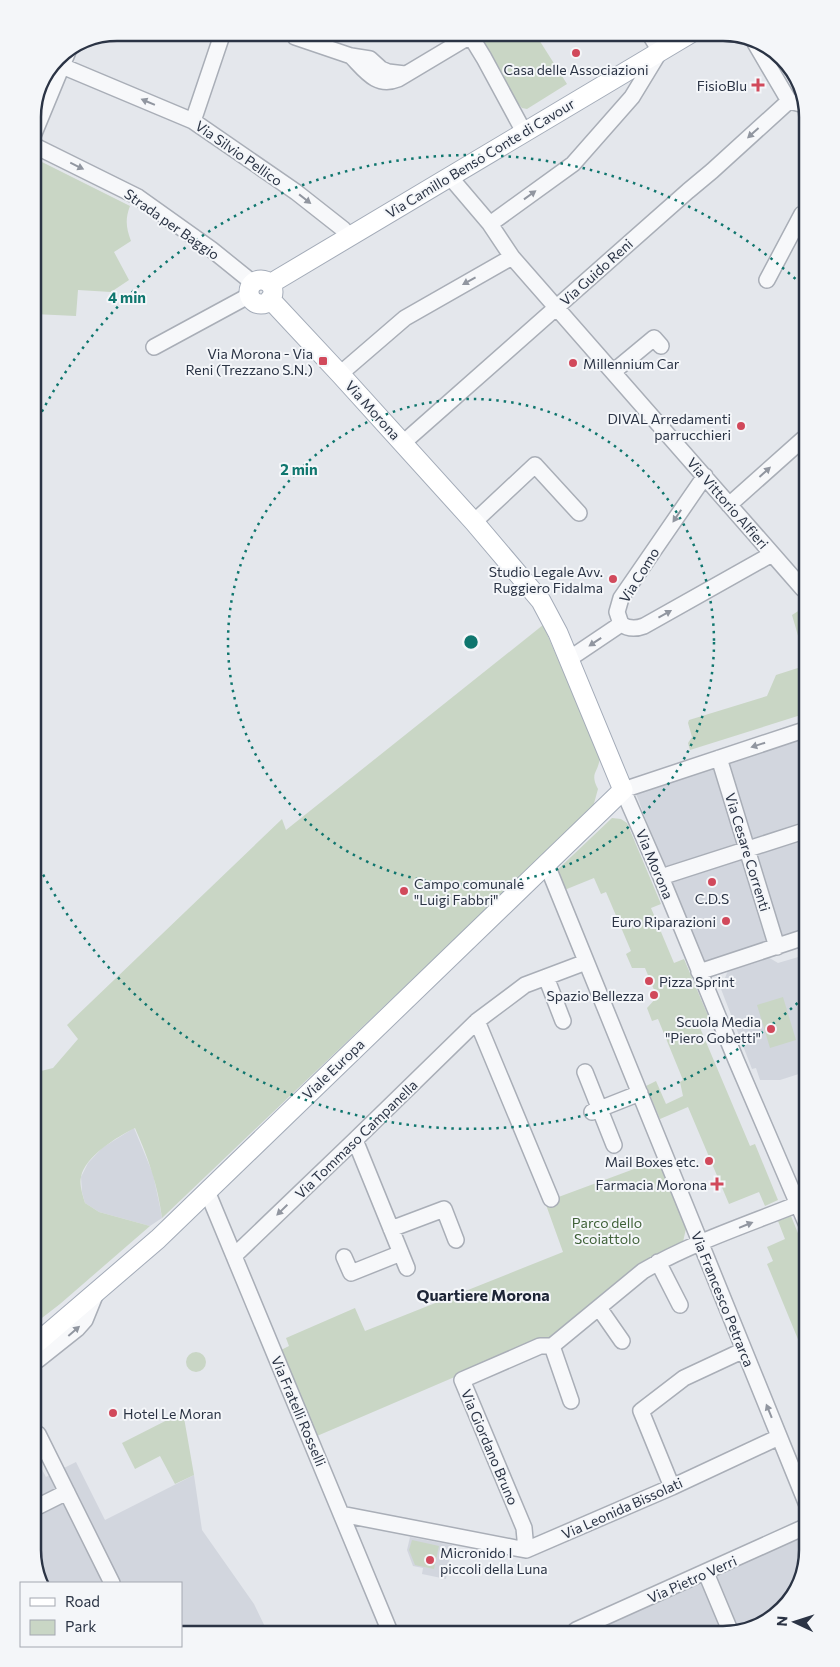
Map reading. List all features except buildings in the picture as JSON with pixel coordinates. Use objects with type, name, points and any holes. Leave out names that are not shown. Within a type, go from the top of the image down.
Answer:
[{"type":"main road","name":"Via Camillo Benso Conte di Cavour","points":[[261,290],[677,41]]},
{"type":"main road","name":"Via Morona","points":[[261,290],[403,443],[474,522],[541,601],[553,622],[624,790]]},
{"type":"main road","name":"Viale Europa","points":[[41,1339],[158,1239],[624,790]]},
{"type":"street","points":[[193,121],[219,41]]},
{"type":"street","points":[[307,41],[352,56],[376,80],[395,81],[460,41]]},
{"type":"street","points":[[474,41],[524,132]]},
{"type":"street","points":[[490,224],[573,164],[632,97],[660,52],[653,41]]},
{"type":"street","points":[[761,52],[795,102]]},
{"type":"street","points":[[41,117],[63,63]]},
{"type":"street","name":"Via Silvio Pellico","points":[[62,66],[193,121],[296,192],[343,229],[349,236]]},
{"type":"street","name":"Via Guido Reni","points":[[403,443],[688,190],[795,102]]},
{"type":"street","name":"Strada per Baggio","points":[[41,149],[138,197],[211,249],[261,290]]},
{"type":"street","name":"Via Vittorio Alfieri","points":[[450,177],[490,224],[512,257],[799,584]]},
{"type":"street","points":[[767,280],[799,220]]},
{"type":"street","points":[[340,374],[405,318],[512,257]]},
{"type":"street","points":[[154,347],[261,290]]},
{"type":"street","points":[[613,372],[654,338],[661,346]]},
{"type":"street","points":[[729,505],[799,443]]},
{"type":"street","points":[[474,522],[535,465],[579,514]]},
{"type":"street","name":"Via Como","points":[[569,659],[621,624],[617,612],[621,598],[705,476]]},
{"type":"street","points":[[621,624],[626,627],[637,628],[644,626],[772,554]]},
{"type":"street","points":[[624,790],[799,732]]},
{"type":"street","name":"Via Cesare Correnti","points":[[719,758],[777,947]]},
{"type":"street","name":"Via Morona","points":[[624,790],[798,1204]]},
{"type":"street","points":[[661,877],[799,832]]},
{"type":"street","name":"Via Francesco Petrarca","points":[[547,865],[799,1485]]},
{"type":"street","points":[[699,972],[799,940]]},
{"type":"street","name":"Via Tommaso Campanella","points":[[234,1256],[476,1021],[525,985],[586,962]]},
{"type":"street","points":[[546,977],[563,1021]]},
{"type":"street","points":[[476,1021],[551,1199]]},
{"type":"street","points":[[585,1072],[595,1111],[614,1145]]},
{"type":"street","points":[[595,1111],[640,1093]]},
{"type":"street","points":[[355,1140],[407,1268]]},
{"type":"street","name":"Via Fratelli Rosselli","points":[[207,1191],[388,1626]]},
{"type":"street","name":"Via Giordano Bruno","points":[[526,1550],[524,1528],[462,1380],[540,1346],[552,1346],[642,1271],[658,1262],[798,1204]]},
{"type":"street","points":[[391,1229],[444,1209],[456,1240]]},
{"type":"street","points":[[344,1257],[350,1273],[401,1253]]},
{"type":"street","points":[[658,1262],[680,1305]]},
{"type":"street","points":[[41,1358],[77,1329],[85,1320],[97,1292]]},
{"type":"street","points":[[599,1308],[622,1341]]},
{"type":"street","points":[[552,1346],[571,1401]]},
{"type":"street","points":[[672,1487],[641,1411],[684,1378],[744,1350]]},
{"type":"street","name":"Via Leonida Bissolati","points":[[526,1550],[672,1487],[779,1436]]},
{"type":"street","points":[[44,1458],[67,1492],[112,1582]]},
{"type":"street","points":[[41,1505],[67,1492]]},
{"type":"street","points":[[342,1514],[526,1550]]},
{"type":"street","name":"Via Pietro Verri","points":[[585,1626],[799,1530]]},
{"type":"street","points":[[706,1573],[728,1625]]},
{"type":"shaded area","points":[[799,737],[799,936],[702,968],[635,791]]},
{"type":"shaded area","name":"Scuola Media \"Piero Gobetti\"","points":[[768,957],[778,963],[799,957],[799,1074],[780,1080],[760,1080],[756,1068],[752,1069],[721,989],[728,970]]},
{"type":"shaded area","points":[[134,1128],[153,1174],[162,1218],[150,1226],[99,1212],[85,1203],[82,1192],[81,1177],[88,1163],[102,1148]]},
{"type":"shaded area","points":[[76,1462],[105,1520],[194,1475],[202,1530],[254,1604],[265,1626],[182,1626],[182,1582],[48,1582],[41,1550],[41,1468],[46,1477]]},
{"type":"shaded area","name":"Micronido I piccoli della Luna","points":[[410,1537],[452,1545],[446,1579],[422,1574],[423,1568],[413,1566],[407,1550]]},
{"type":"shaded area","points":[[799,1537],[795,1574],[782,1597],[770,1597],[770,1609],[761,1616],[738,1624],[723,1626],[597,1626]]},
{"type":"green space","points":[[481,41],[540,41],[567,84],[527,109],[522,108],[515,100]]},
{"type":"green space","points":[[41,162],[130,206],[127,223],[131,241],[114,252],[129,280],[111,292],[78,290],[76,316],[41,314]]},
{"type":"green space","points":[[799,611],[799,639],[792,615]]},
{"type":"green space","name":"Campo comunale \"Luigi Fabbri\"","points":[[543,625],[600,756],[594,776],[598,789],[593,807],[162,1218],[152,1172],[135,1128],[111,1142],[95,1155],[84,1169],[81,1177],[81,1187],[85,1203],[99,1212],[150,1226],[41,1319],[41,1071],[53,1068],[78,1039],[67,1025],[282,819],[286,830]]},
{"type":"green space","points":[[799,668],[799,716],[690,750],[688,743],[692,737],[688,723],[689,720],[767,696],[776,675]]},
{"type":"green space","points":[[612,818],[621,819],[627,823],[661,904],[651,908],[674,963],[684,959],[709,1018],[698,1023],[750,1146],[755,1144],[778,1200],[765,1206],[759,1192],[729,1204],[688,1107],[660,1119],[646,1086],[656,1081],[666,1104],[683,1096],[680,1082],[683,1080],[658,1019],[652,1021],[647,1008],[657,997],[645,968],[632,968],[626,954],[631,951],[606,892],[601,894],[594,878],[562,891],[554,873]]},
{"type":"green space","points":[[783,997],[796,1040],[770,1048],[757,1005]]},
{"type":"green space","name":"Parco dello Scoiattolo","points":[[661,1159],[687,1224],[683,1242],[679,1246],[642,1263],[554,1340],[536,1342],[317,1436],[281,1350],[289,1346],[286,1338],[355,1308],[365,1331],[563,1252],[545,1202]]},
{"type":"green space","points":[[791,1216],[799,1236],[799,1342],[767,1264],[773,1261],[767,1247],[785,1239],[778,1221]]},
{"type":"green space","points":[[196,1352],[203,1355],[206,1362],[203,1369],[196,1372],[189,1369],[186,1362],[189,1355]]},
{"type":"green space","points":[[183,1412],[194,1475],[175,1484],[160,1456],[135,1469],[122,1443]]},
{"type":"green space","points":[[412,1540],[439,1546],[434,1569],[415,1565],[409,1550]]},
{"type":"place","name":"Casa delle Associazioni","points":[[576,53]]},
{"type":"place","name":"FisioBlu","points":[[758,85]]},
{"type":"place","name":"Via Morona - Via Reni (Trezzano S.N.)","points":[[323,361]]},
{"type":"place","name":"Millennium Car","points":[[573,363]]},
{"type":"place","name":"DIVAL Arredamenti parrucchieri","points":[[741,426]]},
{"type":"place","name":"Studio Legale Avv. Ruggiero Fidalma","points":[[613,579]]},
{"type":"place","name":"C.D.S","points":[[712,882]]},
{"type":"place","name":"Campo comunale \"Luigi Fabbri\"","points":[[404,891]]},
{"type":"place","name":"Euro Riparazioni","points":[[726,921]]},
{"type":"place","name":"Pizza Sprint","points":[[649,981]]},
{"type":"place","name":"Spazio Bellezza","points":[[654,995]]},
{"type":"place","name":"Scuola Media \"Piero Gobetti\"","points":[[771,1029]]},
{"type":"place","name":"Mail Boxes etc.","points":[[709,1161]]},
{"type":"place","name":"Farmacia Morona","points":[[717,1184]]},
{"type":"place","name":"Hotel Le Moran","points":[[113,1413]]},
{"type":"place","name":"Micronido I piccoli della Luna","points":[[430,1560]]},
{"type":"district","name":"Quartiere Morona","points":[[483,1294]]}]
